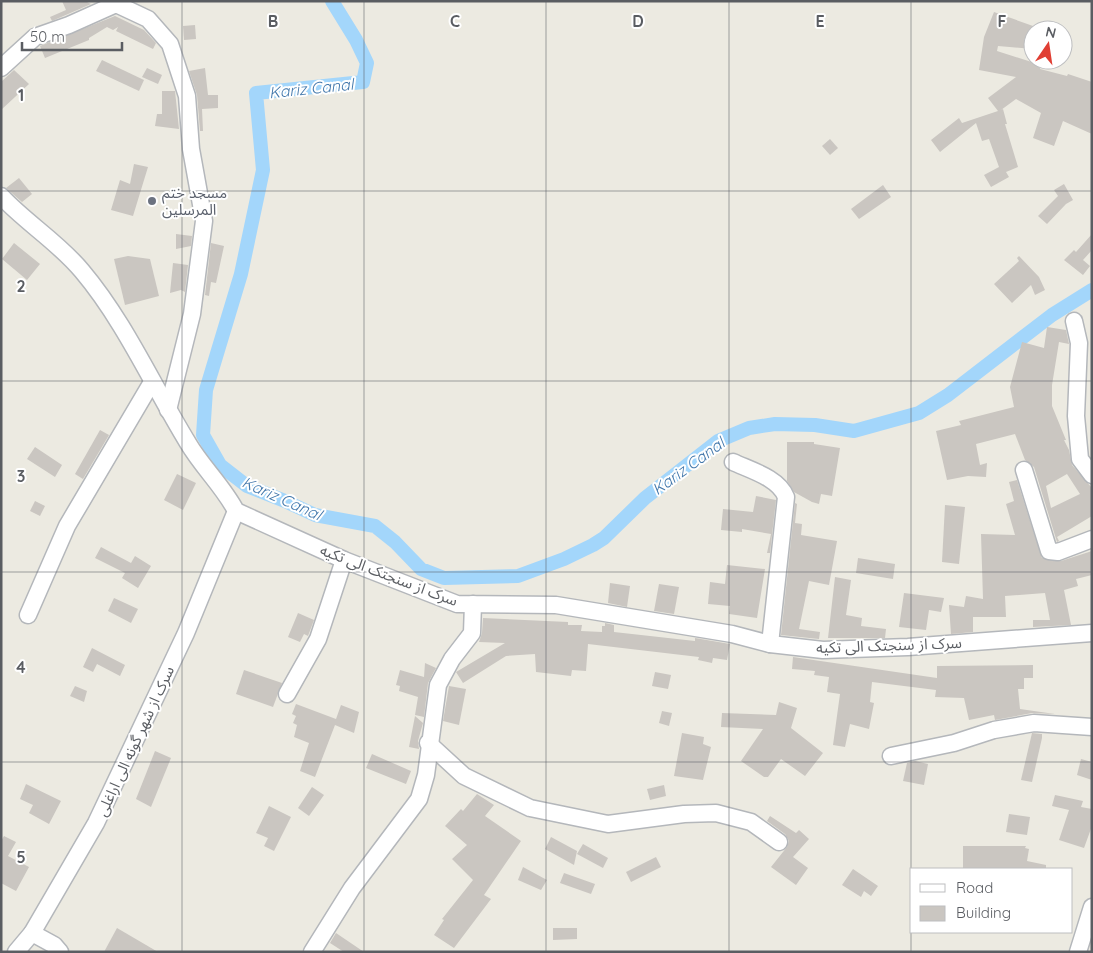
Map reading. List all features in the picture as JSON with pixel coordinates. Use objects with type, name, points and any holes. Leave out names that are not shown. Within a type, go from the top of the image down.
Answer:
[{"type":"street","points":[[1,68],[35,37],[69,25],[116,4],[148,19],[170,44],[187,96],[191,149],[204,221],[192,314],[168,410]]},
{"type":"street","points":[[1,196],[16,212],[38,227],[82,270],[112,312],[189,446],[229,497],[236,511]]},
{"type":"street","points":[[1074,321],[1079,343],[1076,416],[1080,458],[1092,475]]},
{"type":"street","points":[[28,615],[67,526],[152,382]]},
{"type":"street","points":[[733,462],[777,483],[784,490],[786,497],[770,644]]},
{"type":"street","points":[[1024,470],[1049,551],[1058,552],[1092,540]]},
{"type":"street","name":"سرک از سنجتک الی تکیه","points":[[236,511],[344,560],[457,604],[556,605],[732,634],[770,644],[823,650],[898,647],[1092,633]]},
{"type":"street","name":"سرک از شهر گونه الی اراغلی","points":[[16,952],[32,933],[96,823],[186,633],[236,511]]},
{"type":"street","points":[[287,694],[318,639],[344,560]]},
{"type":"street","points":[[312,952],[352,888],[420,799],[426,775],[428,743],[438,685],[452,659],[472,633],[473,604]]},
{"type":"street","points":[[891,756],[954,743],[994,730],[1034,723],[1092,727]]},
{"type":"street","points":[[428,743],[464,776],[530,808],[608,824],[684,814],[716,813],[751,822],[779,842]]},
{"type":"street","points":[[1078,952],[1092,907]]},
{"type":"street","points":[[32,933],[54,945],[60,952]]},
{"type":"building","points":[[62,1],[85,1],[91,4],[52,21],[50,17],[66,10]]},
{"type":"building","points":[[994,12],[1023,22],[1023,48],[998,46],[997,51],[1023,59],[1023,70],[1044,70],[1067,76],[1068,74],[1092,82],[1092,134],[1063,121],[1054,146],[1033,138],[1041,113],[1016,99],[1001,110],[1003,109],[1007,124],[1005,124],[1018,167],[1006,172],[1009,177],[991,187],[984,175],[999,167],[989,139],[982,141],[976,123],[940,152],[931,140],[959,118],[962,123],[998,111],[988,98],[1016,77],[979,70],[984,37]]},
{"type":"building","points":[[115,16],[144,30],[156,43],[153,49],[116,31],[118,27],[113,30],[107,27],[89,38],[89,40],[45,58],[40,46]]},
{"type":"building","points":[[195,25],[196,39],[184,40],[183,26]]},
{"type":"building","points":[[102,60],[144,80],[139,91],[96,71]]},
{"type":"building","points":[[147,68],[162,75],[158,84],[142,77]]},
{"type":"building","points":[[205,68],[208,95],[218,95],[218,108],[202,109],[203,131],[200,131],[197,95],[189,71]]},
{"type":"building","points":[[14,70],[29,84],[1,110],[1,82]]},
{"type":"building","points":[[162,91],[175,91],[179,129],[155,126],[157,114],[162,114]]},
{"type":"building","points":[[830,139],[838,148],[830,155],[822,146]]},
{"type":"building","points":[[134,164],[148,167],[133,216],[111,210],[120,180],[130,184]]},
{"type":"building","points":[[19,178],[32,194],[22,202],[6,188]]},
{"type":"building","points":[[1064,184],[1073,200],[1066,204],[1047,224],[1038,216],[1058,196],[1054,190]]},
{"type":"building","points":[[883,185],[891,197],[859,219],[851,209]]},
{"type":"building","points":[[176,234],[192,236],[191,246],[176,249]]},
{"type":"building","points":[[1092,234],[1092,250],[1083,260],[1090,266],[1083,275],[1064,260],[1074,250],[1076,252]]},
{"type":"building","points":[[14,243],[40,264],[27,280],[2,259]]},
{"type":"building","points":[[211,243],[224,246],[216,283],[211,282],[209,296],[205,295]]},
{"type":"building","points":[[128,256],[150,259],[159,296],[125,305],[114,259]]},
{"type":"building","points":[[1019,256],[1039,277],[1045,290],[1035,295],[1031,285],[1012,303],[994,284],[1019,261],[1017,258]]},
{"type":"building","points":[[173,263],[188,265],[185,292],[181,290],[170,293]]},
{"type":"building","points":[[1047,327],[1066,330],[1069,344],[1059,342],[1052,385],[1052,406],[1066,440],[1064,440],[1069,450],[1072,465],[1092,488],[1092,516],[1057,537],[1059,541],[1057,542],[1034,467],[1025,460],[1015,434],[976,444],[980,465],[987,463],[986,477],[968,476],[947,480],[936,431],[961,425],[959,421],[1014,407],[1010,387],[1022,342],[1044,348]],"holes":[[[1067,474],[1080,494],[1051,508],[1046,486]]]},
{"type":"building","points":[[100,430],[109,435],[83,479],[75,474]]},
{"type":"building","points":[[787,442],[814,442],[814,444],[840,448],[832,496],[821,494],[819,504],[794,492],[787,481]]},
{"type":"building","points":[[35,447],[62,465],[55,477],[27,459]]},
{"type":"building","points":[[177,474],[196,483],[183,510],[164,500]]},
{"type":"building","points":[[1017,480],[1042,558],[1061,561],[1092,551],[1092,575],[1076,579],[1078,586],[1064,590],[1071,625],[1033,627],[1033,620],[1050,620],[1045,593],[1005,596],[1006,617],[973,617],[973,632],[951,634],[949,605],[964,607],[966,596],[983,599],[981,534],[1015,535],[1006,504],[1014,501],[1009,482]]},
{"type":"building","points":[[756,496],[776,500],[770,553],[767,553],[771,534],[742,529],[742,532],[721,530],[723,509],[753,512]]},
{"type":"building","points":[[35,501],[45,506],[40,516],[30,511]]},
{"type":"building","points":[[795,503],[797,504],[795,523],[802,524],[801,535],[837,541],[829,585],[809,581],[799,629],[820,632],[819,639],[781,635]]},
{"type":"building","points":[[945,505],[965,507],[959,564],[942,562]]},
{"type":"building","points":[[101,547],[131,563],[135,556],[151,566],[138,588],[122,578],[125,573],[95,558]]},
{"type":"building","points":[[858,558],[895,564],[893,579],[856,573]]},
{"type":"building","points":[[727,565],[765,569],[757,618],[729,614],[730,606],[708,604],[710,582],[725,584]]},
{"type":"building","points":[[835,577],[851,580],[846,615],[862,618],[861,626],[886,629],[885,638],[828,638]]},
{"type":"building","points":[[610,583],[630,586],[627,607],[608,603]]},
{"type":"building","points":[[659,584],[679,587],[674,614],[654,611]]},
{"type":"building","points":[[904,593],[944,598],[941,612],[929,610],[926,630],[899,627]]},
{"type":"building","points":[[114,598],[138,609],[131,623],[108,611]]},
{"type":"building","points":[[298,613],[314,620],[308,636],[304,634],[300,642],[288,637]]},
{"type":"building","points":[[483,618],[568,622],[568,625],[582,625],[581,631],[602,632],[602,626],[605,626],[605,623],[614,625],[614,632],[695,641],[695,638],[730,644],[727,660],[713,658],[712,663],[698,660],[699,657],[588,644],[586,671],[572,670],[571,676],[536,672],[535,654],[506,656],[463,683],[456,672],[505,643],[479,642]]},
{"type":"building","points":[[92,648],[125,665],[120,676],[97,664],[93,672],[83,667]]},
{"type":"building","points":[[793,657],[937,678],[937,666],[1033,665],[1033,678],[1024,678],[1024,689],[1018,689],[1020,709],[1055,714],[1032,713],[995,720],[994,715],[969,720],[964,698],[935,697],[936,690],[872,682],[870,702],[874,703],[869,729],[850,724],[845,747],[833,745],[840,694],[827,692],[829,677],[814,675],[815,671],[792,669]]},
{"type":"building","points":[[425,663],[436,668],[428,683],[424,717],[415,715],[418,697],[399,691],[400,686],[396,685],[400,670],[424,677]]},
{"type":"building","points":[[244,670],[282,683],[273,707],[236,694]]},
{"type":"building","points":[[655,672],[671,675],[668,689],[652,686]]},
{"type":"building","points":[[75,686],[87,691],[84,702],[70,696]]},
{"type":"building","points":[[449,686],[466,689],[459,725],[443,721]]},
{"type":"building","points":[[779,702],[797,708],[791,728],[823,753],[805,776],[781,759],[768,777],[764,777],[741,761],[763,729],[721,727],[722,713],[776,715]]},
{"type":"building","points":[[296,704],[336,719],[341,705],[359,712],[354,733],[335,725],[315,777],[300,771],[309,743],[294,737],[297,725],[293,723],[296,716],[292,714]]},
{"type":"building","points":[[662,711],[672,713],[669,726],[659,723]]},
{"type":"building","points":[[415,716],[423,723],[418,741],[419,749],[409,747]]},
{"type":"building","points":[[682,733],[704,737],[703,744],[711,747],[703,780],[674,776]]},
{"type":"building","points":[[1032,733],[1042,734],[1042,738],[1032,782],[1021,780]]},
{"type":"building","points":[[155,751],[171,758],[151,807],[136,799]]},
{"type":"building","points":[[372,754],[411,771],[406,784],[366,768]]},
{"type":"building","points":[[1081,759],[1092,762],[1092,780],[1077,775]]},
{"type":"building","points":[[915,761],[928,764],[924,785],[903,781],[907,763]]},
{"type":"building","points":[[26,784],[61,801],[49,824],[29,813],[33,805],[20,799]]},
{"type":"building","points":[[664,785],[666,796],[650,800],[647,789]]},
{"type":"building","points":[[312,787],[324,795],[309,816],[298,808]]},
{"type":"building","points":[[477,794],[494,805],[485,816],[521,841],[484,895],[491,899],[454,948],[434,935],[444,920],[442,919],[473,880],[452,859],[467,845],[445,826],[461,809],[463,811]]},
{"type":"building","points":[[1055,795],[1083,801],[1081,807],[1092,809],[1092,826],[1084,848],[1059,840],[1069,810],[1052,806]]},
{"type":"building","points":[[269,806],[291,817],[274,851],[264,846],[268,838],[256,833]]},
{"type":"building","points":[[1009,814],[1030,817],[1027,835],[1006,832]]},
{"type":"building","points":[[770,816],[796,833],[799,830],[809,839],[793,857],[808,868],[796,885],[771,867],[787,847],[789,841],[785,834],[767,821]]},
{"type":"building","points":[[4,836],[16,842],[8,856],[29,867],[16,891],[1,883],[1,841]]},
{"type":"building","points":[[551,837],[577,851],[574,865],[545,849]]},
{"type":"building","points":[[583,844],[608,858],[603,868],[577,854]]},
{"type":"building","points":[[963,846],[1026,846],[1025,848],[1029,849],[1027,861],[1046,865],[1046,868],[963,868]]},
{"type":"building","points":[[656,857],[661,867],[631,882],[626,872]]},
{"type":"building","points":[[523,867],[547,880],[541,890],[518,880]]},
{"type":"building","points":[[853,869],[878,886],[871,896],[864,891],[861,897],[842,885]]},
{"type":"building","points":[[564,873],[595,884],[591,894],[560,883]]},
{"type":"building","points":[[117,928],[158,952],[104,952]]},
{"type":"building","points":[[553,928],[577,928],[577,939],[553,940]]},
{"type":"building","points":[[336,933],[364,952],[344,952],[330,943]]},
{"type":"waterway","name":"Kariz Canal","points":[[332,1],[356,40],[367,63],[363,82],[256,93],[263,170],[241,274],[206,390],[203,435],[220,465],[247,486],[315,515],[375,526],[395,542],[421,569],[444,578],[518,576],[564,559],[593,545],[604,538],[645,498],[718,441],[749,428],[775,424],[815,425],[854,431],[919,413],[948,395],[1052,315],[1092,290]]},
{"type":"place","name":"مسجد ختم المرسلین","points":[[152,201]]}]
